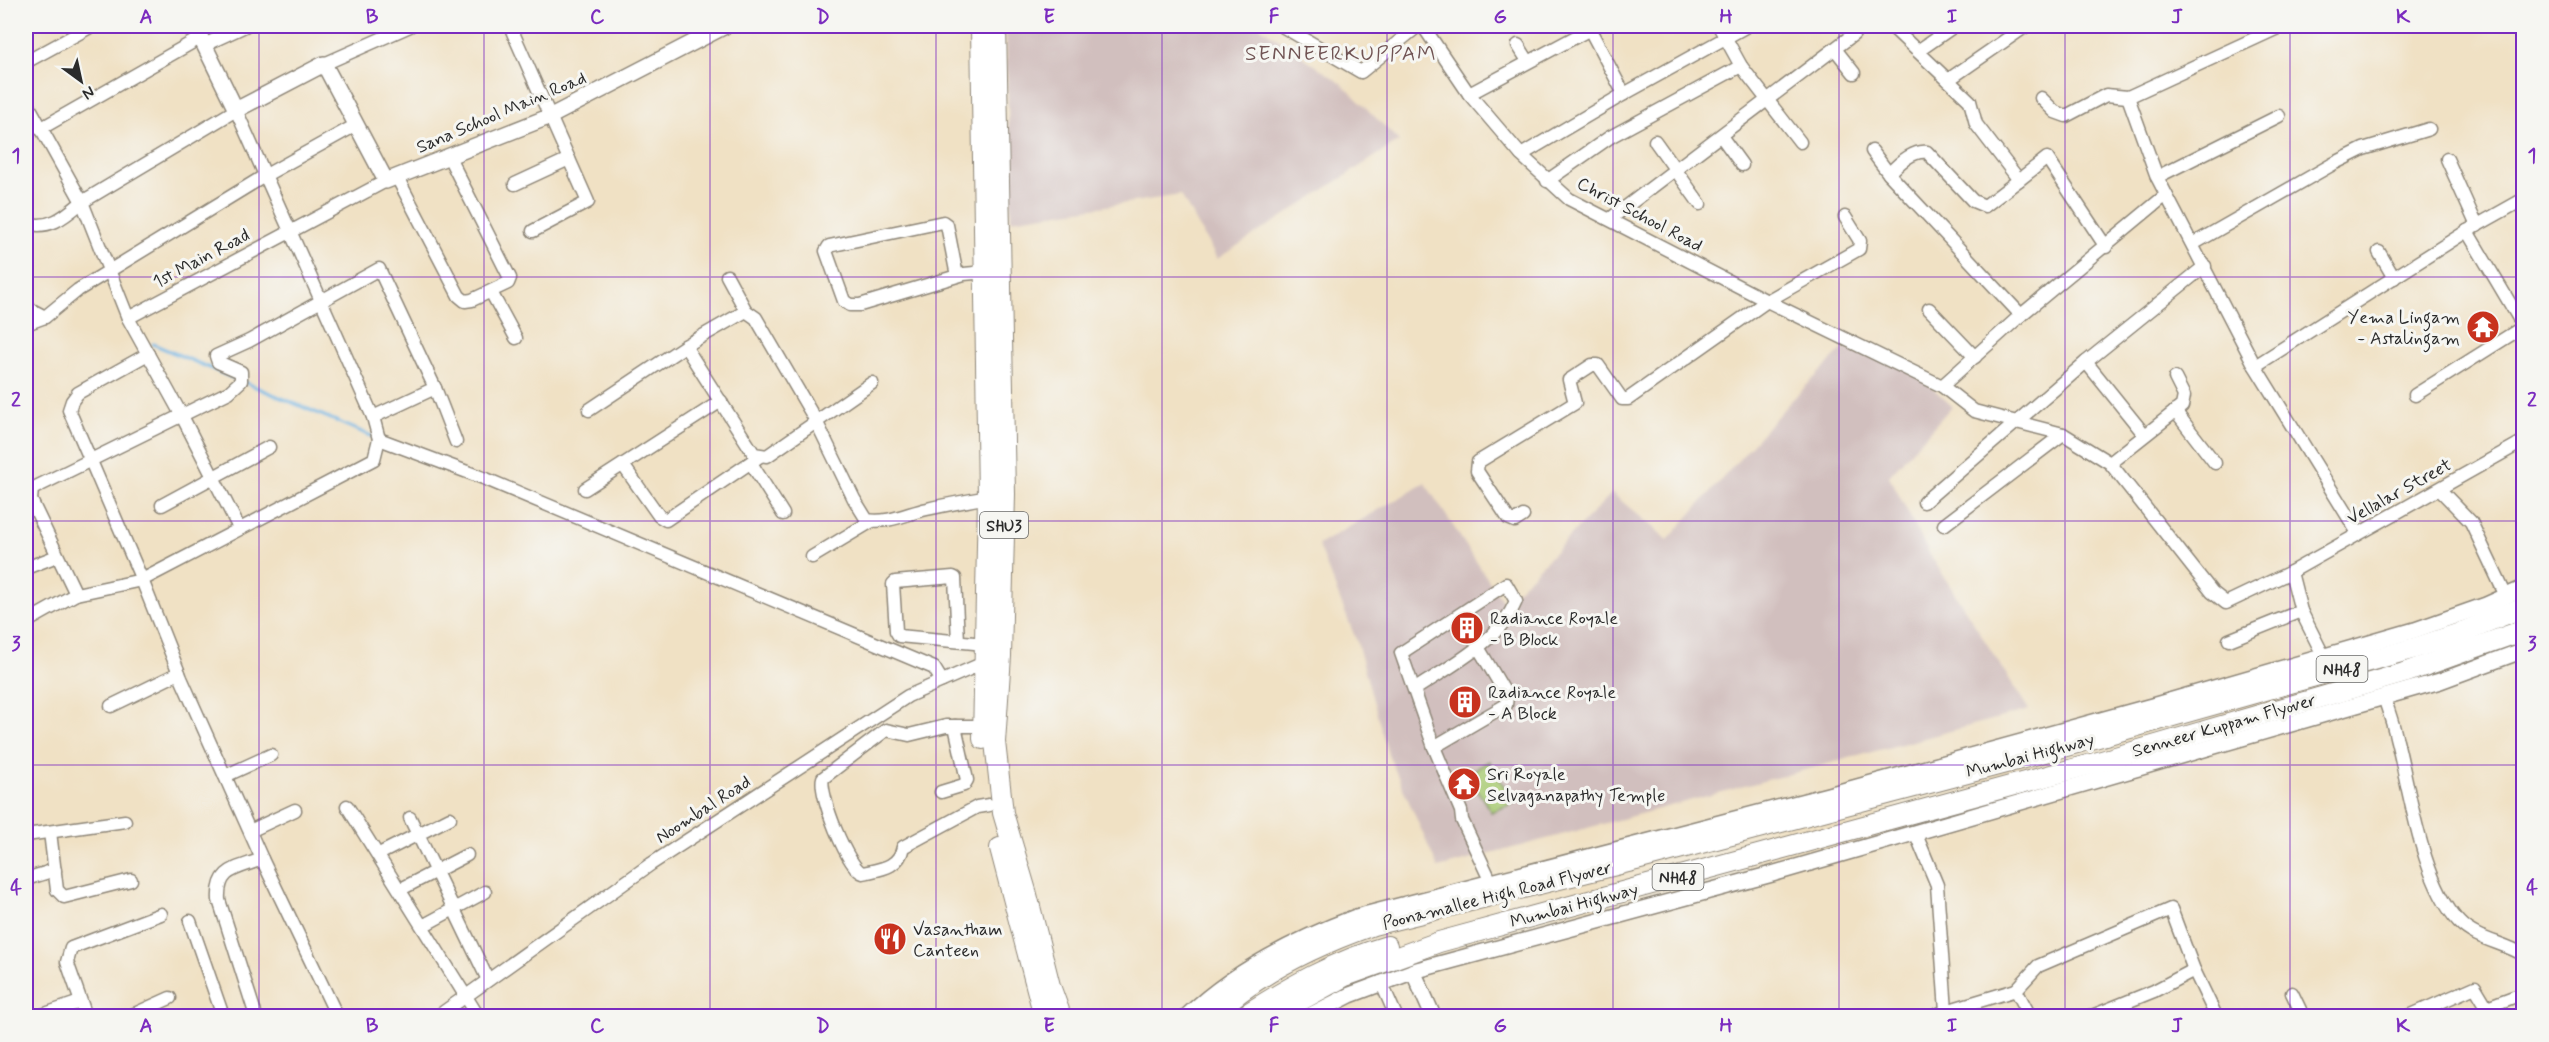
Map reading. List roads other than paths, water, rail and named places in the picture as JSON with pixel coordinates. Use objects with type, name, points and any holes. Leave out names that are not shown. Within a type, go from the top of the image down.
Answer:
[{"type":"main road","name":"SHU3","points":[[981,26],[990,654],[995,742],[1003,813],[1026,891],[1056,1016]]},
{"type":"main road","name":"SHU3","points":[[996,26],[1005,494],[983,726],[989,805],[1028,950],[1034,984],[1056,1016]]},
{"type":"main road","name":"Senneer Kuppam Flyover","points":[[2120,731],[2415,648],[2457,634],[2523,607]]},
{"type":"main road","name":"Senneer Kuppam Flyover","points":[[2097,770],[2115,757],[2404,673],[2523,630]]},
{"type":"main road","name":"Mumbai Highway","points":[[1799,809],[2120,731]]},
{"type":"main road","name":"Mumbai Highway","points":[[1272,1017],[1314,991],[1374,964],[1439,942],[2097,770]]},
{"type":"main road","name":"Poonamallee High Road Flyover","points":[[1212,1017],[1239,994],[1284,964],[1331,941],[1373,925],[1640,860],[1799,809]]},
{"type":"main road","points":[[1244,1017],[1296,984],[1334,964],[1369,951],[1448,931],[1530,917]]},
{"type":"street","points":[[26,62],[92,26]]},
{"type":"street","points":[[40,129],[200,36],[245,26]]},
{"type":"street","points":[[26,223],[44,226],[66,215],[82,202],[236,110],[324,64],[410,26]]},
{"type":"street","points":[[510,26],[588,202],[533,231]]},
{"type":"street","name":"Sana School Main Road","points":[[291,231],[392,179],[551,116],[725,26]]},
{"type":"street","points":[[1282,26],[1361,72],[1418,26]]},
{"type":"street","name":"Christ School Road","points":[[1423,26],[1469,94],[1521,154],[1547,181],[1569,199],[1767,301],[1942,386],[1974,411],[2063,434],[2110,463]]},
{"type":"street","points":[[1719,26],[1742,66],[1800,142]]},
{"type":"street","points":[[1521,154],[1747,26]]},
{"type":"street","points":[[1891,26],[1970,101],[1976,124],[2019,180]]},
{"type":"street","points":[[1918,51],[1954,26]]},
{"type":"street","points":[[1948,80],[2026,26]]},
{"type":"street","points":[[2041,98],[2055,112],[2066,116],[2106,95],[2127,97],[2282,26]]},
{"type":"street","points":[[1469,94],[1591,27],[1624,94]]},
{"type":"street","points":[[1610,219],[1768,102],[1854,34]]},
{"type":"street","points":[[26,622],[76,594],[142,580],[374,459],[379,439],[373,417],[266,175],[200,36]]},
{"type":"street","points":[[1518,45],[1528,61]]},
{"type":"street","points":[[1835,49],[1854,73]]},
{"type":"street","points":[[324,64],[357,125],[392,179],[459,296],[465,301],[508,283],[509,272],[448,157]]},
{"type":"street","points":[[1547,181],[1610,137],[1742,66]]},
{"type":"street","points":[[2127,97],[2157,177],[2256,366],[2358,533]]},
{"type":"street","points":[[26,101],[82,202],[128,318],[182,416],[239,528]]},
{"type":"street","points":[[2157,177],[2279,116]]},
{"type":"street","points":[[26,324],[45,317],[78,290],[266,175],[357,125]]},
{"type":"street","points":[[2193,244],[2363,149],[2429,129]]},
{"type":"street","points":[[1721,136],[1742,165]]},
{"type":"street","points":[[1655,141],[1701,204]]},
{"type":"street","points":[[1872,151],[1889,174],[2021,315]]},
{"type":"street","points":[[1889,174],[1917,152],[1927,152],[1973,201],[1985,206],[2047,158],[2106,247]]},
{"type":"street","points":[[515,184],[569,159]]},
{"type":"street","points":[[2415,395],[2523,327],[2472,228],[2447,159]]},
{"type":"street","points":[[1942,386],[2021,315],[2106,247],[2166,195]]},
{"type":"street","points":[[2256,366],[2472,228],[2523,200]]},
{"type":"street","points":[[1523,516],[1515,521],[1508,518],[1476,471],[1478,462],[1575,403],[1569,380],[1592,365],[1598,365],[1622,399],[1629,399],[1767,301],[1859,249],[1860,241],[1845,217]]},
{"type":"street","points":[[957,276],[947,225],[943,222],[830,246],[826,251],[844,301],[850,305],[860,305],[957,276],[985,272]]},
{"type":"street","name":"1st Main Road","points":[[128,318],[291,231]]},
{"type":"street","points":[[2379,252],[2394,278]]},
{"type":"street","points":[[1924,502],[2086,362],[2205,266]]},
{"type":"street","points":[[76,594],[28,501],[32,489],[229,392],[241,381],[241,372],[218,362],[216,356],[249,341],[379,269],[435,388],[456,442]]},
{"type":"street","points":[[727,276],[746,310],[756,318],[816,421],[854,499],[867,520],[892,519],[926,509],[988,497]]},
{"type":"street","points":[[491,292],[516,338]]},
{"type":"street","points":[[26,307],[45,317]]},
{"type":"street","points":[[1929,309],[1975,357]]},
{"type":"street","points":[[589,410],[685,346],[746,310]]},
{"type":"street","points":[[685,346],[754,454],[783,514]]},
{"type":"street","points":[[148,354],[78,393],[69,410],[179,672],[262,859],[337,1017]]},
{"type":"street","points":[[2086,362],[2144,434]]},
{"type":"street","points":[[2110,463],[2182,406],[2184,400],[2175,378]]},
{"type":"street","points":[[623,465],[659,516],[666,520],[755,460],[767,456],[872,382]]},
{"type":"street","points":[[373,417],[435,388]]},
{"type":"street","points":[[585,489],[721,401]]},
{"type":"street","points":[[2175,411],[2215,463]]},
{"type":"street","points":[[1944,525],[2063,434]]},
{"type":"street","points":[[379,439],[496,483],[934,668],[942,681]]},
{"type":"street","name":"Vellalar Street","points":[[2110,463],[2212,592],[2226,603],[2291,572],[2358,533],[2440,490],[2523,441]]},
{"type":"street","points":[[162,504],[269,447]]},
{"type":"street","points":[[2440,490],[2471,522],[2506,596]]},
{"type":"street","points":[[812,557],[872,521]]},
{"type":"street","points":[[26,568],[57,556]]},
{"type":"street","points":[[2291,572],[2301,611],[2324,657]]},
{"type":"street","points":[[958,641],[955,579],[953,577],[893,584],[896,632],[899,636],[958,641],[990,654]]},
{"type":"street","points":[[1414,690],[1478,647],[1509,618],[1516,601],[1513,592],[1506,584],[1401,653],[1434,747],[1461,811],[1462,820],[1493,881]]},
{"type":"street","points":[[1186,1017],[1213,994],[1258,963],[1332,926],[1384,909],[1799,809],[2446,620],[2523,588]]},
{"type":"street","points":[[2229,640],[2278,618],[2301,611]]},
{"type":"street","points":[[1434,747],[1506,705],[1508,696],[1478,647]]},
{"type":"street","points":[[1308,1017],[1381,982],[1413,971],[1698,895],[1915,832],[2097,770],[2440,681],[2523,650]]},
{"type":"street","name":"Noombal Road","points":[[438,1017],[651,864],[908,696],[942,681],[990,654]]},
{"type":"street","points":[[111,706],[179,672]]},
{"type":"street","points":[[2384,697],[2396,734],[2418,830],[2446,905],[2473,933],[2503,944],[2523,955]]},
{"type":"street","points":[[983,726],[946,726],[909,735],[892,730],[881,733],[823,778],[822,792],[854,867],[863,873],[889,866],[899,859],[903,848],[967,812],[989,805]]},
{"type":"street","points":[[941,792],[964,785],[966,780],[955,726]]},
{"type":"street","points":[[225,776],[272,755]]},
{"type":"street","points":[[347,806],[478,1017]]},
{"type":"street","points":[[250,831],[295,810]]},
{"type":"street","points":[[410,818],[488,980]]},
{"type":"street","points":[[382,852],[450,818]]},
{"type":"street","points":[[26,836],[125,821]]},
{"type":"street","points":[[50,832],[57,890],[64,897],[131,880]]},
{"type":"street","points":[[1915,832],[1938,885],[1940,1014],[2016,990],[2038,966],[2170,909],[2194,970],[2216,1017]]},
{"type":"street","points":[[405,887],[467,855]]},
{"type":"street","points":[[256,1017],[219,900],[218,889],[225,873],[262,859]]},
{"type":"street","points":[[26,879],[55,870]]},
{"type":"street","points":[[428,923],[485,892]]},
{"type":"street","points":[[86,1017],[67,962],[71,948],[161,914]]},
{"type":"street","points":[[190,921],[223,1017]]},
{"type":"street","points":[[2092,1017],[2154,991],[2194,970]]},
{"type":"street","points":[[1413,971],[1433,1017]]},
{"type":"street","points":[[1381,982],[1396,1017]]},
{"type":"street","points":[[1034,984],[1038,1017]]},
{"type":"street","points":[[2410,1016],[2475,987],[2487,1007],[2523,993]]},
{"type":"street","points":[[2016,990],[2030,1017]]},
{"type":"street","points":[[2292,993],[2303,1017]]},
{"type":"street","points":[[130,1017],[170,998]]},
{"type":"street","points":[[39,1017],[80,1002]]},
{"type":"street","points":[[26,1011],[27,1017]]},
{"type":"waterway","points":[[153,344],[238,380]]},
{"type":"waterway","points":[[244,382],[376,438]]},
{"type":"place","name":"Yema Lingam - Astalingam","points":[[2483,327]]},
{"type":"place","name":"Radiance Royale - B Block","points":[[1467,628]]},
{"type":"place","name":"Radiance Royale - A Block","points":[[1465,702]]},
{"type":"place","name":"Sri Royale Selvaganapathy Temple","points":[[1464,784]]},
{"type":"place","name":"Vasantham Canteen","points":[[890,939]]},
{"type":"district","name":"SENNEERKUPPAM","points":[[1341,53]]}]
